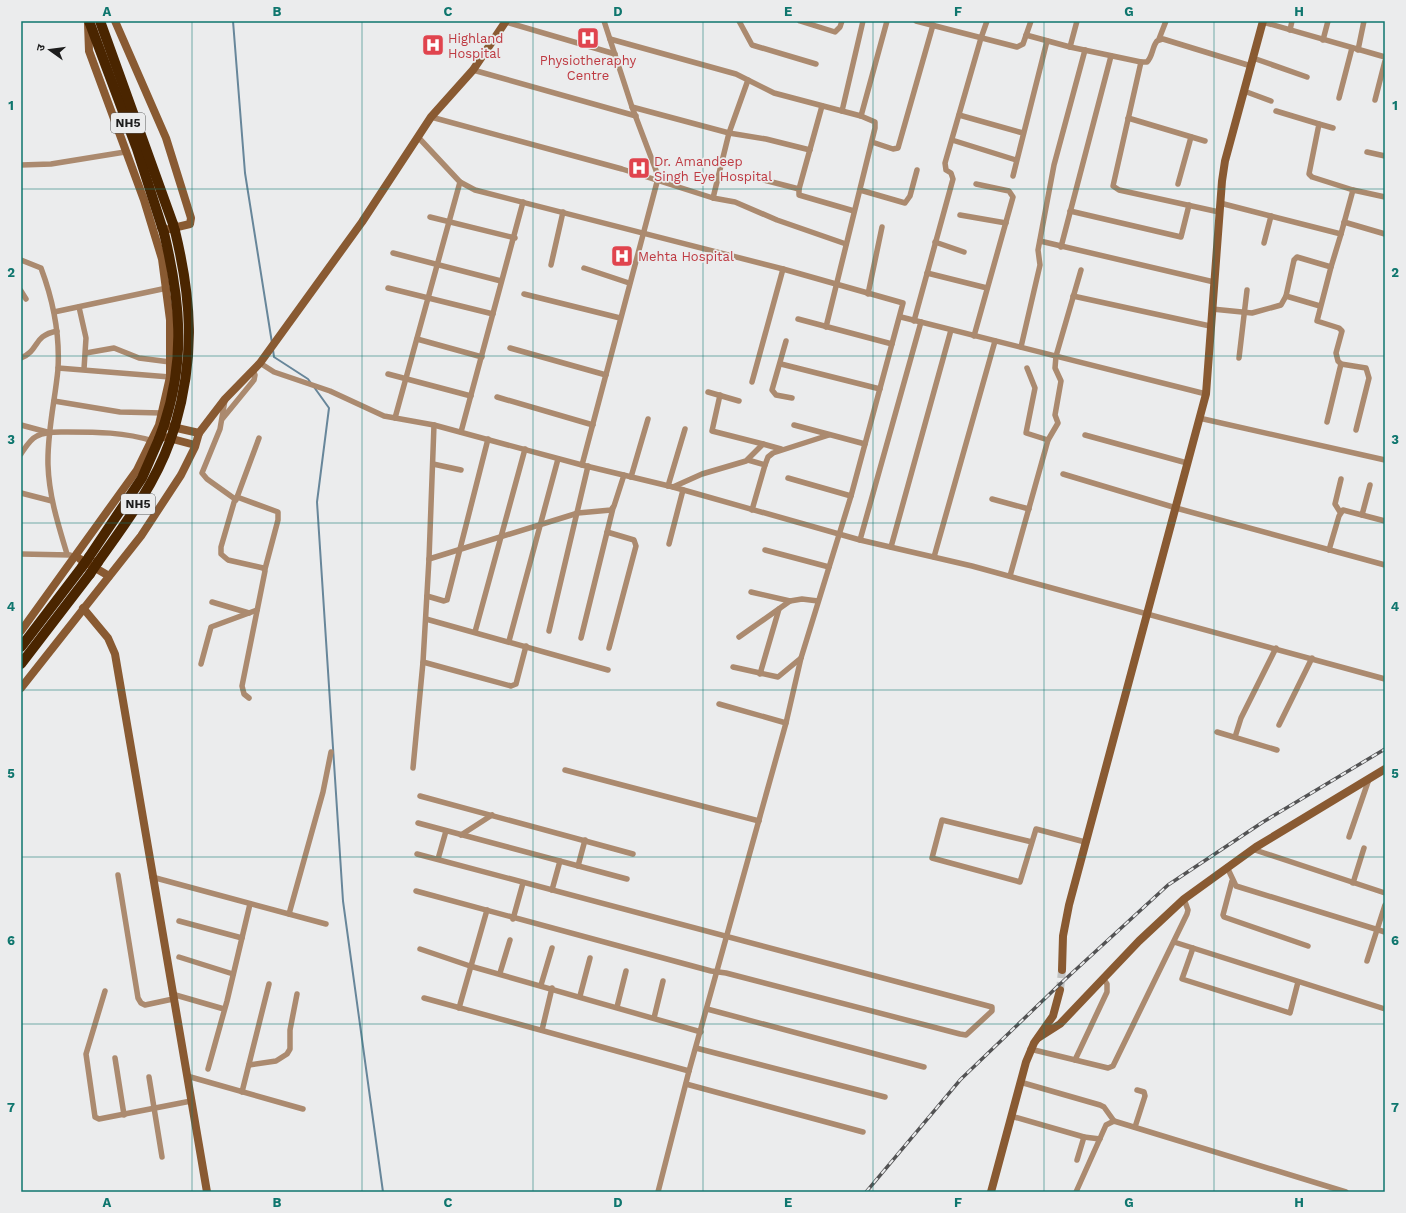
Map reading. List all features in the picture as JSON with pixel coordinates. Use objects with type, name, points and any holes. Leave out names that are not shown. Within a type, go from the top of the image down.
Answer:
[{"type":"highway","name":"NH5","points":[[21,664],[86,570],[89,557],[142,478],[175,381],[179,347],[177,292],[137,149],[89,21]]},
{"type":"highway","name":"NH5","points":[[21,647],[86,570],[98,562],[150,486],[170,442],[185,386],[189,348],[189,305],[186,277],[174,228],[100,21]]},
{"type":"street","points":[[89,21],[89,51],[125,152],[144,200],[160,231],[170,320],[170,377],[161,424],[199,433]]},
{"type":"street","points":[[115,21],[166,138],[192,218],[190,224],[160,231]]},
{"type":"street","points":[[21,688],[141,536],[169,497],[184,471],[199,433],[225,400],[260,363],[269,351],[362,222],[431,117],[473,70],[506,21],[615,54]]},
{"type":"street","points":[[549,632],[578,513],[593,425],[657,182],[657,173],[632,106],[604,21]]},
{"type":"street","points":[[739,21],[752,45],[816,64]]},
{"type":"street","points":[[800,21],[835,32],[840,27],[842,21]]},
{"type":"street","points":[[842,111],[863,21]]},
{"type":"street","points":[[861,116],[887,21]]},
{"type":"street","points":[[916,21],[1020,47],[1031,21]]},
{"type":"street","points":[[914,321],[953,179],[951,173],[946,170],[945,167],[987,21]]},
{"type":"street","points":[[1070,47],[1077,21]]},
{"type":"street","points":[[1026,35],[1070,47],[1147,62],[1150,59],[1155,43],[1159,39],[1166,21]]},
{"type":"street","points":[[1290,30],[1292,21]]},
{"type":"street","points":[[1323,40],[1328,21]]},
{"type":"street","points":[[1339,98],[1364,21]]},
{"type":"street","points":[[1062,970],[1064,922],[1206,394],[1219,212],[1225,161],[1263,22],[1385,57]]},
{"type":"street","points":[[872,142],[892,149],[898,148],[934,25]]},
{"type":"street","points":[[610,39],[736,74],[774,93],[861,116],[875,122],[872,142],[826,327]]},
{"type":"street","points":[[1159,39],[1307,77]]},
{"type":"street","points":[[1013,176],[1048,41]]},
{"type":"street","points":[[1021,347],[1040,265],[1038,250],[1054,165],[1085,50]]},
{"type":"street","points":[[1061,247],[1111,56]]},
{"type":"street","points":[[1375,100],[1385,61]]},
{"type":"street","points":[[1141,62],[1113,186],[1119,190],[1219,212]]},
{"type":"street","points":[[473,70],[636,116]]},
{"type":"street","points":[[713,198],[729,133],[748,80]]},
{"type":"street","points":[[1244,91],[1270,101]]},
{"type":"street","points":[[632,106],[729,133],[766,139],[810,150]]},
{"type":"street","points":[[822,106],[799,189],[799,195],[854,211]]},
{"type":"street","points":[[1276,111],[1333,128]]},
{"type":"street","points":[[959,115],[1023,133]]},
{"type":"street","points":[[431,117],[622,169],[657,182],[713,198],[745,205],[777,220],[846,244]]},
{"type":"street","points":[[1128,118],[1205,141]]},
{"type":"street","points":[[1319,124],[1309,174],[1312,177],[1353,190],[1385,197]]},
{"type":"street","points":[[418,137],[460,182],[475,190],[643,232],[904,304],[840,534],[801,658],[786,723],[689,1071],[658,1192]]},
{"type":"street","points":[[1178,184],[1191,137]]},
{"type":"street","points":[[952,140],[1016,160]]},
{"type":"street","points":[[21,165],[51,164],[125,152]]},
{"type":"street","points":[[1367,152],[1385,156]]},
{"type":"street","points":[[860,190],[905,203],[910,196],[917,170]]},
{"type":"street","points":[[764,180],[799,189]]},
{"type":"street","points":[[395,418],[460,182]]},
{"type":"street","points":[[974,336],[1013,197],[1012,193],[976,184]]},
{"type":"street","points":[[1353,190],[1317,321],[1339,328],[1342,331],[1336,353],[1336,358],[1341,364],[1366,368],[1368,373],[1369,378],[1356,430]]},
{"type":"street","points":[[461,432],[501,281],[515,238],[524,202]]},
{"type":"street","points":[[1220,203],[1340,234]]},
{"type":"street","points":[[1070,211],[1181,237],[1189,205]]},
{"type":"street","points":[[550,265],[563,212]]},
{"type":"street","points":[[960,215],[1006,223]]},
{"type":"street","points":[[1264,243],[1271,216]]},
{"type":"street","points":[[430,217],[515,238]]},
{"type":"street","points":[[1344,222],[1385,234]]},
{"type":"street","points":[[868,294],[882,227]]},
{"type":"street","points":[[1040,241],[1214,282]]},
{"type":"street","points":[[935,242],[964,252]]},
{"type":"street","points":[[392,253],[501,281]]},
{"type":"street","points":[[1212,309],[1244,314],[1281,305],[1286,296],[1296,258],[1299,257],[1331,267]]},
{"type":"street","points":[[21,260],[37,265],[40,268],[54,312],[57,331],[58,368],[49,433],[48,464],[52,501],[67,554]]},
{"type":"street","points":[[584,268],[630,283]]},
{"type":"street","points":[[752,382],[783,270]]},
{"type":"street","points":[[1010,576],[1048,440],[1058,423],[1055,415],[1061,381],[1055,368],[1056,356],[1081,270]]},
{"type":"street","points":[[927,273],[987,288]]},
{"type":"street","points":[[54,312],[167,288]]},
{"type":"street","points":[[388,288],[493,314]]},
{"type":"street","points":[[1239,358],[1247,290]]},
{"type":"street","points":[[21,291],[26,298]]},
{"type":"street","points":[[524,294],[620,318]]},
{"type":"street","points":[[1074,296],[1210,326]]},
{"type":"street","points":[[1286,296],[1320,306]]},
{"type":"street","points":[[79,307],[85,330],[86,353],[84,369]]},
{"type":"street","points":[[901,317],[1206,394]]},
{"type":"street","points":[[798,320],[892,344]]},
{"type":"street","points":[[860,540],[921,322]]},
{"type":"street","points":[[892,547],[950,330]]},
{"type":"street","points":[[21,358],[31,353],[44,334],[57,331]]},
{"type":"street","points":[[417,339],[482,357]]},
{"type":"street","points":[[786,341],[781,364],[773,386],[773,393],[792,398]]},
{"type":"street","points":[[934,557],[995,341]]},
{"type":"street","points":[[86,353],[94,353],[110,347],[139,358],[170,362]]},
{"type":"street","points":[[510,348],[606,374]]},
{"type":"street","points":[[260,363],[274,372],[319,387],[377,414],[434,425],[586,466],[683,490],[860,540],[1010,576],[1385,679]]},
{"type":"street","points":[[781,364],[880,389]]},
{"type":"street","points":[[1327,422],[1341,364]]},
{"type":"street","points":[[58,368],[170,377]]},
{"type":"street","points":[[1027,368],[1035,388],[1026,433],[1048,440]]},
{"type":"street","points":[[222,419],[254,380],[255,375],[253,370]]},
{"type":"street","points":[[388,374],[471,396]]},
{"type":"street","points":[[708,392],[739,401]]},
{"type":"street","points":[[720,395],[712,431],[781,449]]},
{"type":"street","points":[[497,397],[593,425]]},
{"type":"street","points":[[225,400],[222,419],[202,473],[207,479],[236,500],[278,512],[278,520],[265,569],[265,576],[242,686],[244,694],[249,698]]},
{"type":"street","points":[[54,401],[120,412],[162,413]]},
{"type":"street","points":[[1199,418],[1385,460]]},
{"type":"street","points":[[631,477],[648,419]]},
{"type":"street","points":[[794,424],[865,444]]},
{"type":"street","points":[[21,425],[49,433],[110,432],[195,445]]},
{"type":"street","points":[[413,768],[426,618],[434,425]]},
{"type":"street","points":[[670,487],[685,429]]},
{"type":"street","points":[[21,454],[33,439],[49,433]]},
{"type":"street","points":[[752,510],[765,465],[770,455],[781,449],[830,435]]},
{"type":"street","points":[[1085,435],[1187,463]]},
{"type":"street","points":[[21,631],[76,557],[137,470],[156,438]]},
{"type":"street","points":[[259,438],[236,500],[221,547],[221,554],[228,560],[265,569]]},
{"type":"street","points":[[427,596],[446,600],[488,439]]},
{"type":"street","points":[[670,487],[698,476],[748,460],[763,444]]},
{"type":"street","points":[[475,632],[525,449]]},
{"type":"street","points":[[509,641],[558,458]]},
{"type":"street","points":[[748,460],[765,465]]},
{"type":"street","points":[[433,464],[461,470]]},
{"type":"street","points":[[1063,474],[1176,508],[1385,565]]},
{"type":"street","points":[[581,638],[612,508],[624,475]]},
{"type":"street","points":[[788,478],[851,496]]},
{"type":"street","points":[[1329,550],[1340,512],[1336,504],[1341,479]]},
{"type":"street","points":[[1362,515],[1370,485]]},
{"type":"street","points":[[669,544],[683,490]]},
{"type":"street","points":[[21,493],[52,501]]},
{"type":"street","points":[[992,499],[1029,509]]},
{"type":"street","points":[[429,559],[578,513],[608,510],[612,508]]},
{"type":"street","points":[[1340,512],[1343,510],[1385,522]]},
{"type":"street","points":[[607,532],[630,538],[634,540],[636,546],[609,648]]},
{"type":"street","points":[[765,550],[829,567]]},
{"type":"street","points":[[21,554],[67,554],[76,557],[109,576]]},
{"type":"street","points":[[751,592],[790,601]]},
{"type":"street","points":[[739,637],[790,601],[802,598],[818,601]]},
{"type":"street","points":[[212,602],[249,613]]},
{"type":"street","points":[[83,608],[108,638],[115,654],[207,1192]]},
{"type":"street","points":[[760,674],[779,609]]},
{"type":"street","points":[[201,664],[211,626],[257,610]]},
{"type":"street","points":[[426,618],[608,670]]},
{"type":"street","points":[[423,662],[511,686],[516,684],[526,646]]},
{"type":"street","points":[[1235,737],[1241,718],[1276,648]]},
{"type":"street","points":[[733,667],[778,677],[801,658]]},
{"type":"street","points":[[1279,725],[1312,658]]},
{"type":"street","points":[[719,704],[786,723]]},
{"type":"street","points":[[1217,732],[1277,750]]},
{"type":"street","points":[[290,914],[323,792],[331,752]]},
{"type":"street","points":[[1038,1038],[1060,1024],[1103,978],[1184,899],[1252,849],[1385,769]]},
{"type":"street","points":[[565,770],[759,821]]},
{"type":"street","points":[[1349,837],[1369,779]]},
{"type":"street","points":[[420,796],[633,854]]},
{"type":"street","points":[[461,835],[492,815]]},
{"type":"street","points":[[1032,842],[942,820],[932,858],[1020,882],[1036,829],[1085,842]]},
{"type":"street","points":[[418,823],[627,879]]},
{"type":"street","points":[[438,859],[446,831]]},
{"type":"street","points":[[578,866],[585,840]]},
{"type":"street","points":[[1353,883],[1364,848]]},
{"type":"street","points":[[1252,849],[1385,893]]},
{"type":"street","points":[[416,892],[717,973],[726,973],[960,1034],[966,1035],[992,1011],[992,1007],[727,938],[417,854]]},
{"type":"street","points":[[552,890],[560,861]]},
{"type":"street","points":[[1227,867],[1232,881],[1236,886],[1385,932]]},
{"type":"street","points":[[118,875],[138,998],[141,1003],[145,1005],[173,997],[224,1009]]},
{"type":"street","points":[[152,877],[326,924]]},
{"type":"street","points":[[1232,881],[1223,915],[1224,918],[1308,946]]},
{"type":"street","points":[[513,919],[523,883]]},
{"type":"street","points":[[1030,1049],[1108,1068],[1113,1066],[1188,912],[1184,899]]},
{"type":"street","points":[[208,1069],[250,904]]},
{"type":"street","points":[[1367,961],[1385,905]]},
{"type":"street","points":[[459,1008],[487,910]]},
{"type":"street","points":[[179,921],[242,938]]},
{"type":"street","points":[[500,973],[510,940]]},
{"type":"street","points":[[1174,942],[1385,1009]]},
{"type":"street","points":[[541,985],[552,948]]},
{"type":"street","points":[[1193,948],[1182,979],[1290,1013],[1298,982]]},
{"type":"street","points":[[420,949],[470,966],[500,973],[701,1032]]},
{"type":"street","points":[[179,958],[233,974]]},
{"type":"street","points":[[580,996],[590,958]]},
{"type":"street","points":[[616,1007],[626,971]]},
{"type":"street","points":[[1075,1060],[1107,992],[1107,984],[1103,978]]},
{"type":"street","points":[[654,1018],[663,981]]},
{"type":"street","points":[[242,1092],[269,984]]},
{"type":"street","points":[[542,1030],[552,988]]},
{"type":"street","points":[[991,1192],[1030,1049],[1053,1016],[1060,990]]},
{"type":"street","points":[[104,991],[86,1054],[94,1115],[99,1119],[191,1101]]},
{"type":"street","points":[[249,1065],[276,1061],[287,1054],[290,1049],[290,1030],[297,994]]},
{"type":"street","points":[[424,998],[689,1071]]},
{"type":"street","points":[[707,1009],[924,1068]]},
{"type":"street","points":[[696,1048],[885,1097]]},
{"type":"street","points":[[115,1058],[124,1115]]},
{"type":"street","points":[[187,1076],[303,1109]]},
{"type":"street","points":[[149,1077],[162,1157]]},
{"type":"street","points":[[1020,1082],[1100,1105],[1104,1107],[1114,1121],[1346,1192]]},
{"type":"street","points":[[686,1084],[863,1132]]},
{"type":"street","points":[[1135,1127],[1145,1096],[1144,1092],[1137,1090]]},
{"type":"street","points":[[1011,1116],[1084,1137],[1100,1139]]},
{"type":"street","points":[[1076,1192],[1106,1125],[1114,1121]]},
{"type":"street","points":[[1076,1160],[1084,1137]]},
{"type":"waterway","points":[[233,21],[245,173],[272,343]]},
{"type":"waterway","points":[[273,350],[274,357],[308,379],[311,383]]},
{"type":"waterway","points":[[314,387],[329,408],[317,502],[343,901],[383,1192]]},
{"type":"tunnel","points":[[1060,990],[1062,970]]},
{"type":"railway","points":[[866,1192],[960,1080],[1059,985],[1168,885],[1263,822],[1385,749]]},
{"type":"place","name":"Physiotheraphy Centre","points":[[588,38]]},
{"type":"place","name":"Highland Hospital","points":[[433,45]]},
{"type":"place","name":"Dr. Amandeep Singh Eye Hospital","points":[[639,168]]},
{"type":"place","name":"Mehta Hospital","points":[[622,256]]}]
